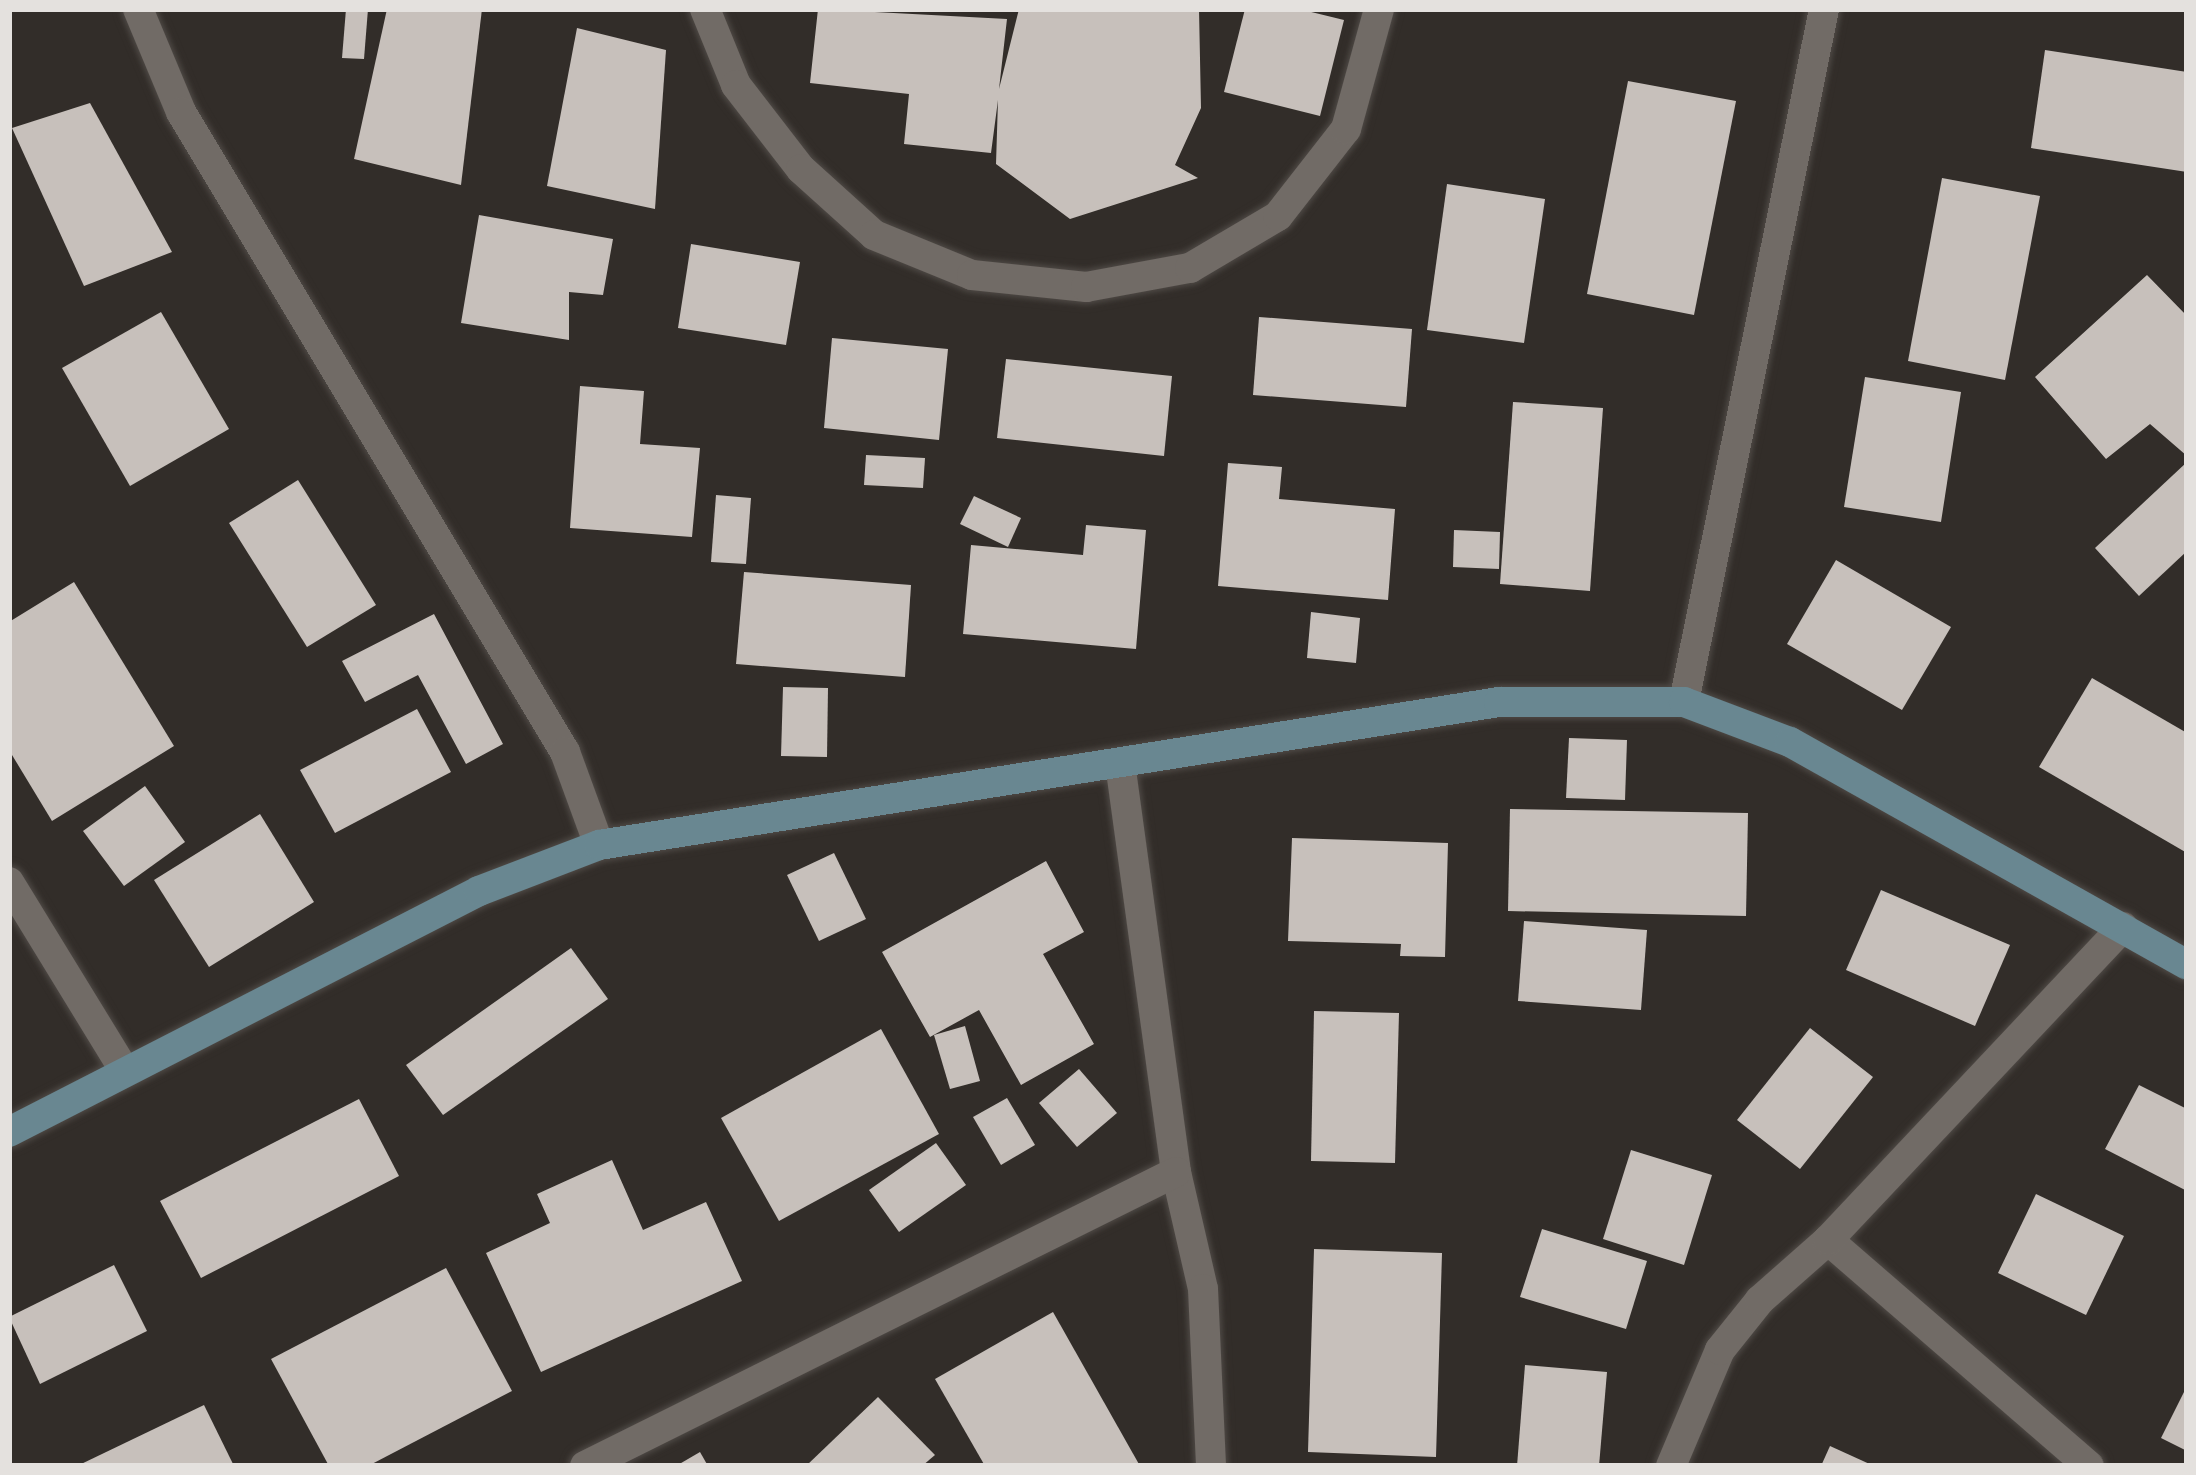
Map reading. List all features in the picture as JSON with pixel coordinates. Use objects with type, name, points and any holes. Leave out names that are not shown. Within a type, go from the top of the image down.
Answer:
[{"type":"street","points":[[138,9],[181,112],[565,752],[599,845]]},
{"type":"street","points":[[705,9],[736,86],[801,169],[874,235],[972,275],[1086,287],[1190,268],[1278,216],[1346,129],[1378,9]]},
{"type":"street","points":[[1684,702],[1824,9]]},
{"type":"street","points":[[9,1132],[479,891],[599,845],[1499,702],[1684,702],[1790,742],[2187,965]]},
{"type":"street","points":[[1120,763],[1176,1172],[1203,1289],[1211,1466]]},
{"type":"street","points":[[9,882],[124,1070]]},
{"type":"street","points":[[1671,1466],[1720,1350],[1760,1300],[1828,1240],[2122,927]]},
{"type":"street","points":[[585,1466],[1176,1172]]},
{"type":"street","points":[[1828,1240],[2089,1466]]},
{"type":"building","points":[[346,9],[368,9],[364,59],[342,58]]},
{"type":"building","points":[[387,9],[482,9],[461,185],[354,159]]},
{"type":"building","points":[[818,9],[1007,19],[999,89],[1019,9],[1199,9],[1201,108],[1175,165],[1198,178],[1070,219],[996,164],[998,100],[991,153],[904,144],[909,94],[810,83]]},
{"type":"building","points":[[1245,9],[1299,9],[1344,20],[1320,116],[1224,92]]},
{"type":"building","points":[[577,28],[666,50],[655,209],[547,186]]},
{"type":"building","points":[[2045,50],[2187,72],[2187,172],[2031,148]]},
{"type":"building","points":[[1628,81],[1736,101],[1694,315],[1587,294]]},
{"type":"building","points":[[90,103],[172,252],[84,286],[12,128]]},
{"type":"building","points":[[1942,178],[2040,196],[2005,380],[1908,361]]},
{"type":"building","points":[[1447,184],[1545,199],[1524,343],[1427,330]]},
{"type":"building","points":[[479,215],[613,239],[603,295],[569,292],[569,340],[461,323]]},
{"type":"building","points":[[691,244],[800,262],[786,345],[678,328]]},
{"type":"building","points":[[2147,275],[2187,316],[2187,456],[2150,424],[2106,459],[2035,377]]},
{"type":"building","points":[[161,312],[229,429],[130,486],[62,368]]},
{"type":"building","points":[[1259,317],[1412,329],[1406,407],[1253,395]]},
{"type":"building","points":[[832,338],[948,349],[939,440],[824,428]]},
{"type":"building","points":[[1006,359],[1172,376],[1164,456],[997,438]]},
{"type":"building","points":[[1865,377],[1961,392],[1941,522],[1844,507]]},
{"type":"building","points":[[580,386],[644,391],[640,444],[700,448],[692,537],[570,528]]},
{"type":"building","points":[[1513,402],[1603,408],[1590,591],[1500,584]]},
{"type":"building","points":[[866,455],[925,458],[923,488],[864,485]]},
{"type":"building","points":[[2187,462],[2187,551],[2139,596],[2095,548]]},
{"type":"building","points":[[1228,463],[1282,467],[1279,499],[1395,509],[1388,600],[1218,586]]},
{"type":"building","points":[[298,480],[376,605],[307,647],[229,523]]},
{"type":"building","points":[[716,495],[751,498],[746,564],[711,562]]},
{"type":"building","points":[[974,496],[1021,518],[1008,547],[960,524]]},
{"type":"building","points":[[1086,525],[1146,530],[1136,649],[963,634],[971,545],[1083,555]]},
{"type":"building","points":[[1454,530],[1500,532],[1499,569],[1453,567]]},
{"type":"building","points":[[1836,560],[1951,627],[1902,710],[1787,644]]},
{"type":"building","points":[[744,572],[911,585],[905,677],[736,664]]},
{"type":"building","points":[[74,582],[174,746],[52,821],[9,750],[9,622]]},
{"type":"building","points":[[1311,612],[1360,618],[1356,663],[1307,658]]},
{"type":"building","points":[[434,614],[503,744],[466,764],[418,675],[365,702],[342,661]]},
{"type":"building","points":[[2092,678],[2187,733],[2187,853],[2039,767]]},
{"type":"building","points":[[783,687],[828,688],[827,757],[781,756]]},
{"type":"building","points":[[417,709],[451,772],[335,833],[300,770]]},
{"type":"building","points":[[1569,738],[1627,740],[1625,800],[1566,798]]},
{"type":"building","points":[[145,786],[185,842],[124,886],[83,831]]},
{"type":"building","points":[[1510,809],[1748,813],[1746,916],[1508,911]]},
{"type":"building","points":[[260,814],[314,902],[209,967],[154,880]]},
{"type":"building","points":[[1292,838],[1448,843],[1445,957],[1400,956],[1401,944],[1288,941]]},
{"type":"building","points":[[834,853],[866,919],[819,941],[787,875]]},
{"type":"building","points":[[1046,861],[1084,932],[1043,954],[1094,1044],[1021,1085],[979,1010],[930,1037],[882,952]]},
{"type":"building","points":[[1881,890],[2010,945],[1975,1026],[1846,970]]},
{"type":"building","points":[[1524,921],[1647,930],[1641,1010],[1518,1001]]},
{"type":"building","points":[[571,948],[608,999],[443,1115],[406,1065]]},
{"type":"building","points":[[1314,1011],[1399,1013],[1395,1163],[1311,1161]]},
{"type":"building","points":[[965,1026],[980,1081],[950,1089],[934,1035]]},
{"type":"building","points":[[1810,1028],[1873,1077],[1800,1169],[1737,1120]]},
{"type":"building","points":[[881,1029],[939,1134],[779,1221],[721,1118]]},
{"type":"building","points":[[1079,1069],[1117,1113],[1077,1147],[1039,1103]]},
{"type":"building","points":[[2139,1085],[2187,1109],[2187,1191],[2105,1149]]},
{"type":"building","points":[[1007,1098],[1035,1145],[1001,1165],[973,1117]]},
{"type":"building","points":[[359,1099],[399,1176],[201,1278],[160,1201]]},
{"type":"building","points":[[936,1143],[966,1185],[899,1232],[869,1190]]},
{"type":"building","points":[[1631,1150],[1712,1175],[1684,1265],[1603,1239]]},
{"type":"building","points":[[612,1160],[643,1230],[706,1202],[742,1281],[541,1372],[486,1253],[550,1223],[537,1194]]},
{"type":"building","points":[[2036,1194],[2124,1236],[2086,1315],[1998,1273]]},
{"type":"building","points":[[1542,1229],[1647,1261],[1626,1329],[1520,1297]]},
{"type":"building","points":[[1314,1249],[1442,1253],[1436,1457],[1308,1452]]},
{"type":"building","points":[[114,1265],[147,1331],[40,1384],[9,1317]]},
{"type":"building","points":[[446,1268],[512,1391],[368,1466],[329,1466],[271,1359]]},
{"type":"building","points":[[1053,1312],[1140,1466],[985,1466],[935,1379]]},
{"type":"building","points":[[1525,1365],[1607,1372],[1599,1466],[1517,1466]]},
{"type":"building","points":[[2187,1386],[2187,1451],[2161,1438]]},
{"type":"building","points":[[878,1397],[935,1455],[922,1466],[806,1466]]},
{"type":"building","points":[[204,1405],[234,1466],[77,1466]]},
{"type":"building","points":[[1830,1446],[1874,1466],[1821,1466]]},
{"type":"building","points":[[700,1452],[708,1466],[676,1466]]}]
